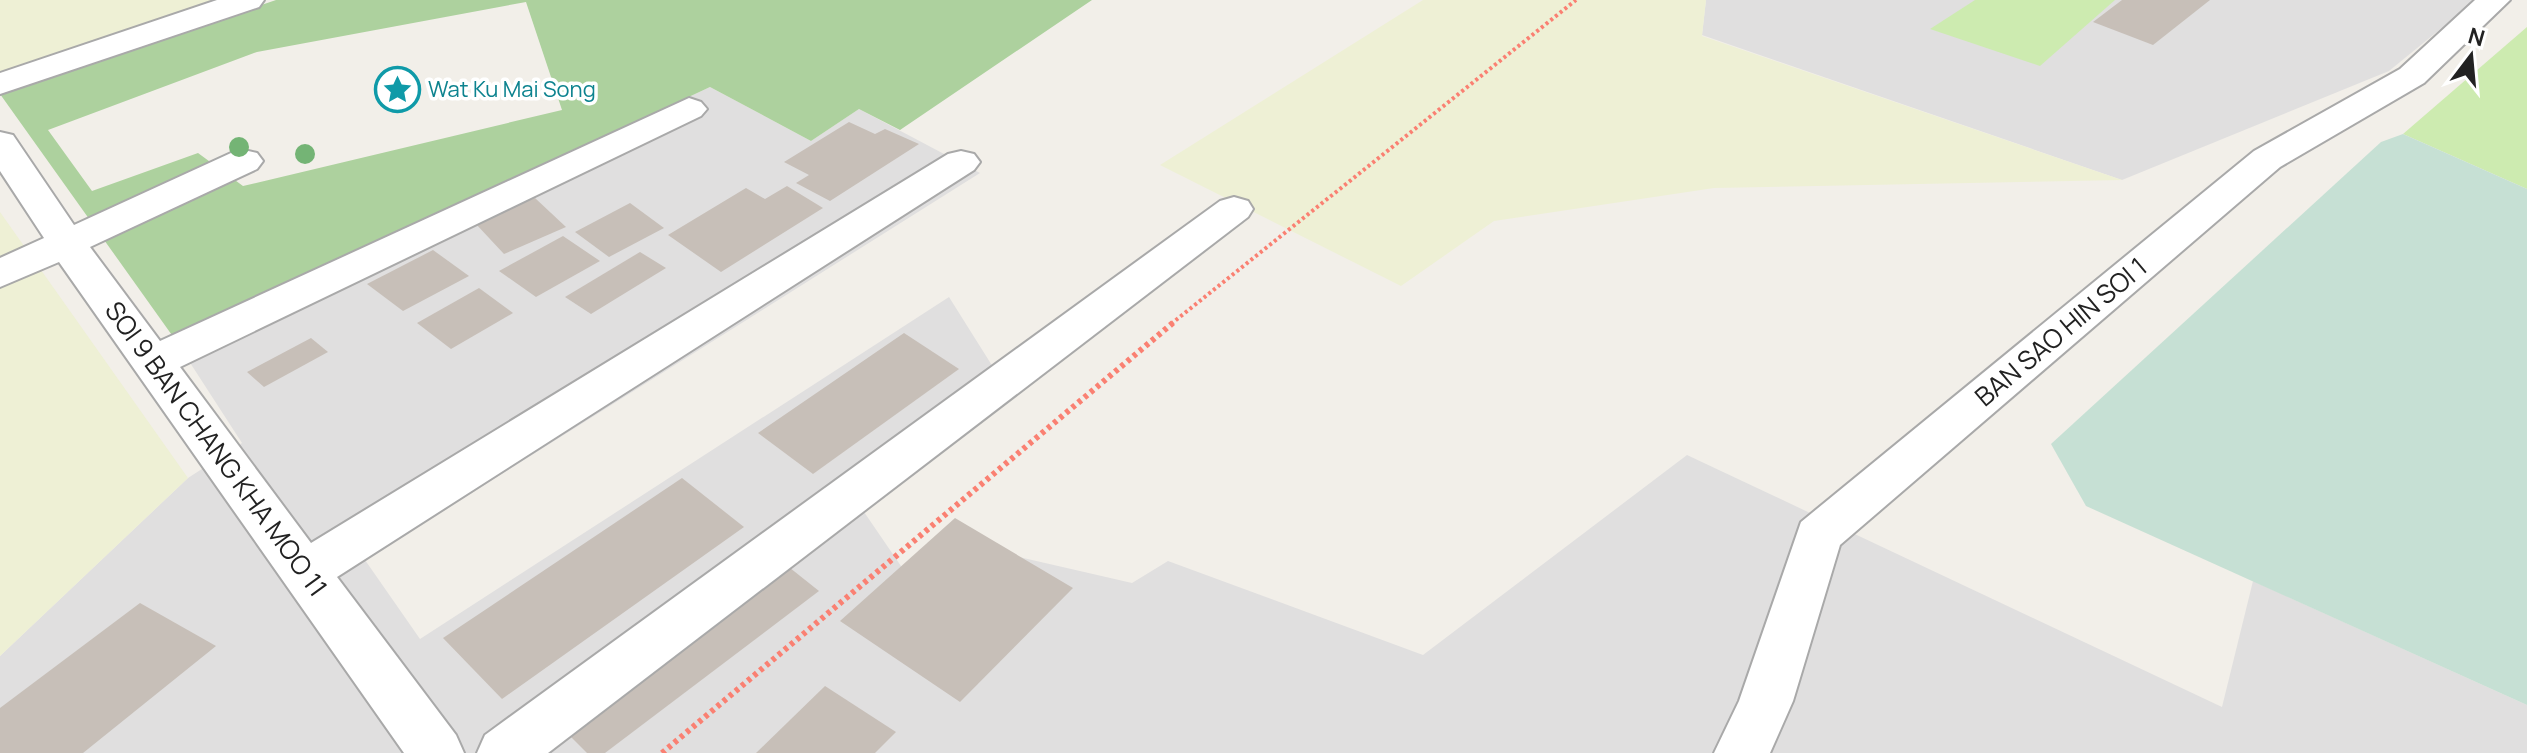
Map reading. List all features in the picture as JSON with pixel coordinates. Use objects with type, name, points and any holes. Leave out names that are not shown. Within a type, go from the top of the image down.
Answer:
[{"type":"street","points":[[0,84],[248,0]]},
{"type":"street","name":"BAN SAO HIN SOI 1","points":[[1742,753],[1766,701],[1818,535],[2267,159],[2412,76],[2494,0]]},
{"type":"street","points":[[153,362],[689,109]]},
{"type":"street","name":"SOI 9 BAN CHANG KHA MOO 11","points":[[0,143],[67,244],[436,753]]},
{"type":"street","points":[[0,274],[244,161]]},
{"type":"street","points":[[304,572],[961,162]]},
{"type":"street","points":[[505,753],[1234,209]]},
{"type":"path","points":[[662,753],[1237,269],[1576,0]]},
{"type":"shaded area","points":[[1706,0],[2476,0],[2389,71],[2122,180],[1702,35]]},
{"type":"shaded area","points":[[710,87],[811,141],[859,109],[980,173],[365,560],[420,639],[949,297],[998,375],[849,490],[916,588],[1019,557],[1132,583],[1168,561],[1423,655],[1687,455],[2222,707],[2253,581],[2527,705],[2527,753],[0,753],[0,656],[188,478],[242,443],[174,338]]},
{"type":"green space","points":[[0,0],[223,0],[0,73]]},
{"type":"green space","points":[[276,0],[1092,0],[900,130],[859,109],[811,141],[710,87],[174,338],[0,94]],"holes":[[[526,2],[562,110],[243,186],[198,153],[92,191],[48,130],[257,52]]]},
{"type":"green space","points":[[1423,0],[1706,0],[1702,36],[2122,180],[1714,188],[1494,221],[1401,286],[1160,165]]},
{"type":"green space","points":[[1975,0],[2115,0],[2040,66],[1930,29]]},
{"type":"green space","points":[[2527,27],[2527,189],[2403,134]]},
{"type":"green space","points":[[2403,134],[2527,189],[2527,705],[2086,506],[2051,444],[2381,142]]},
{"type":"green space","points":[[0,212],[188,478],[0,656]]},
{"type":"building","points":[[2122,0],[2210,0],[2153,45],[2093,22]]},
{"type":"building","points":[[849,122],[875,134],[885,129],[919,144],[830,201],[796,183],[809,175],[784,162]]},
{"type":"building","points":[[787,186],[823,208],[721,272],[668,235],[746,188],[765,199]]},
{"type":"building","points":[[535,198],[566,227],[504,254],[475,223]]},
{"type":"building","points":[[630,203],[664,228],[609,257],[575,232]]},
{"type":"building","points":[[563,236],[600,261],[536,297],[499,271]]},
{"type":"building","points":[[433,250],[469,276],[403,311],[367,284]]},
{"type":"building","points":[[640,252],[666,268],[591,314],[565,297]]},
{"type":"building","points":[[479,288],[513,313],[451,349],[417,323]]},
{"type":"building","points":[[904,333],[959,369],[813,474],[758,433]]},
{"type":"building","points":[[311,338],[328,352],[264,387],[247,372]]},
{"type":"building","points":[[682,478],[744,527],[502,699],[443,638]]},
{"type":"building","points":[[955,518],[1073,588],[960,702],[840,621]]},
{"type":"building","points":[[780,560],[819,591],[605,753],[587,753],[557,723]]},
{"type":"building","points":[[140,603],[216,646],[83,753],[0,753],[0,708]]},
{"type":"building","points":[[825,686],[896,732],[875,753],[756,753]]},
{"type":"place","name":"Wat Ku Mai Song","points":[[397,89]]}]
